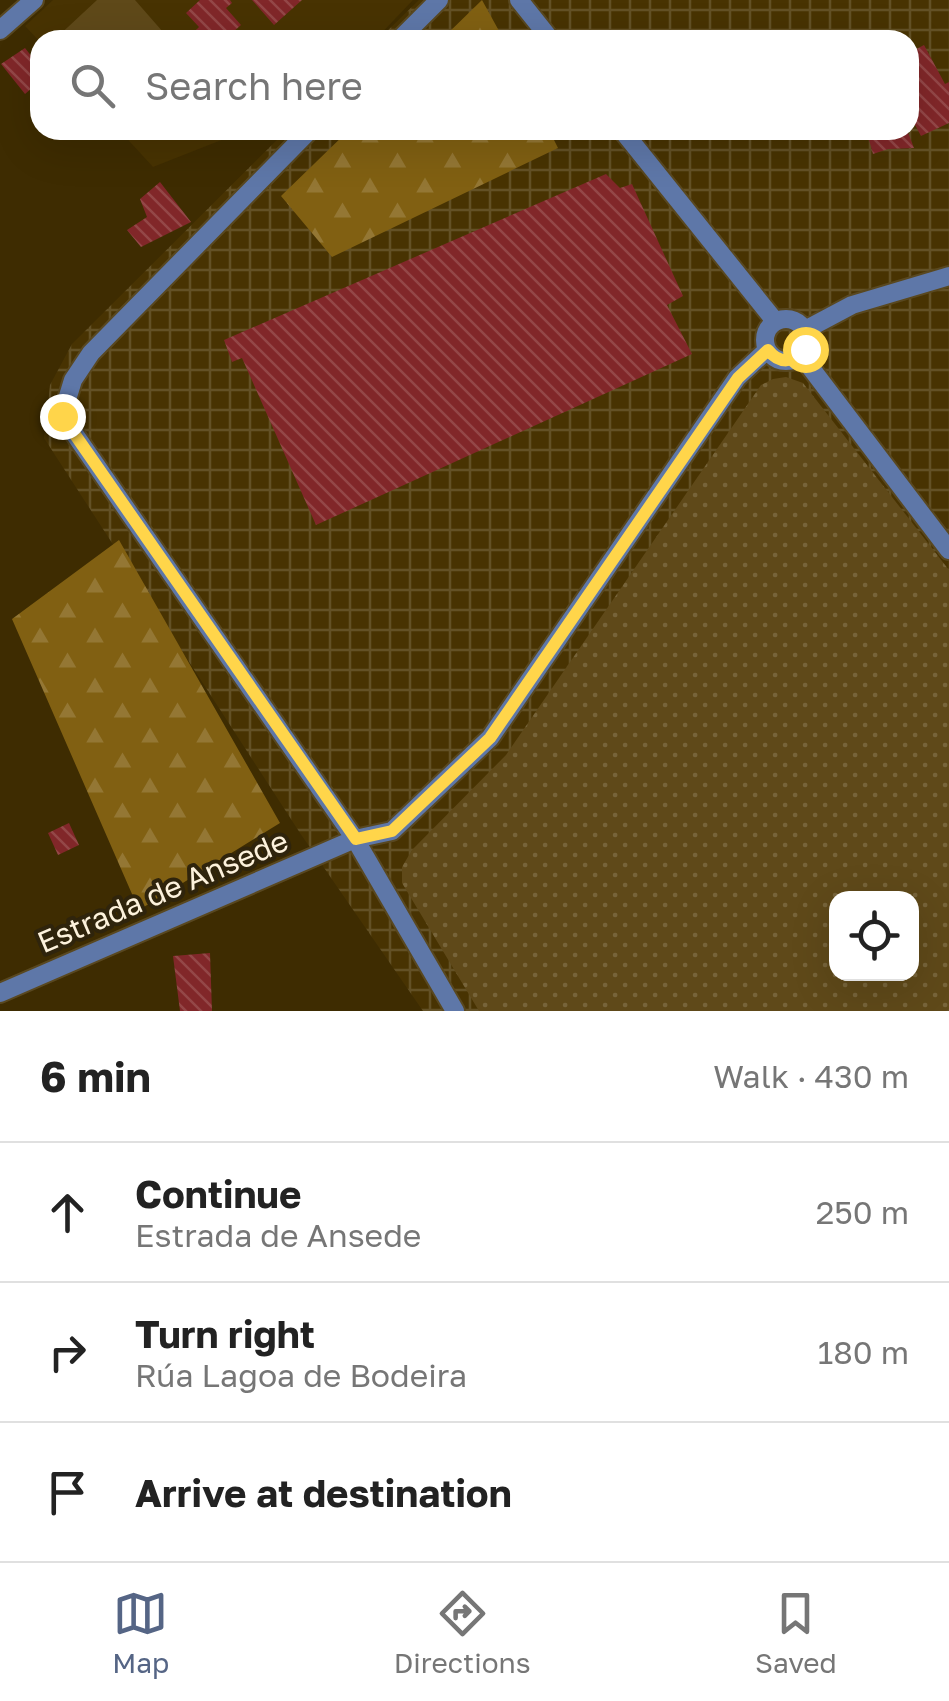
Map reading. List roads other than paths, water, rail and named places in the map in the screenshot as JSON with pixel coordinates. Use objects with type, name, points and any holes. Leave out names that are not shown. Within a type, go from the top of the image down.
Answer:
[{"type":"street","points":[[0,30],[34,0]]},
{"type":"street","points":[[409,30],[438,0]]},
{"type":"street","points":[[519,0],[542,30]]},
{"type":"street","points":[[300,140],[91,353],[73,380],[62,416],[356,839],[455,1011]]},
{"type":"street","points":[[630,140],[775,321]]},
{"type":"street","points":[[805,330],[852,305],[949,276]]},
{"type":"street","points":[[790,318],[805,330],[807,342],[800,355],[783,361],[768,350],[765,337],[775,321],[790,318]]},
{"type":"street","name":"Estrada de Ansede","points":[[0,992],[356,839],[392,831],[490,738],[738,378],[768,350]]},
{"type":"street","points":[[800,355],[949,550]]}]
